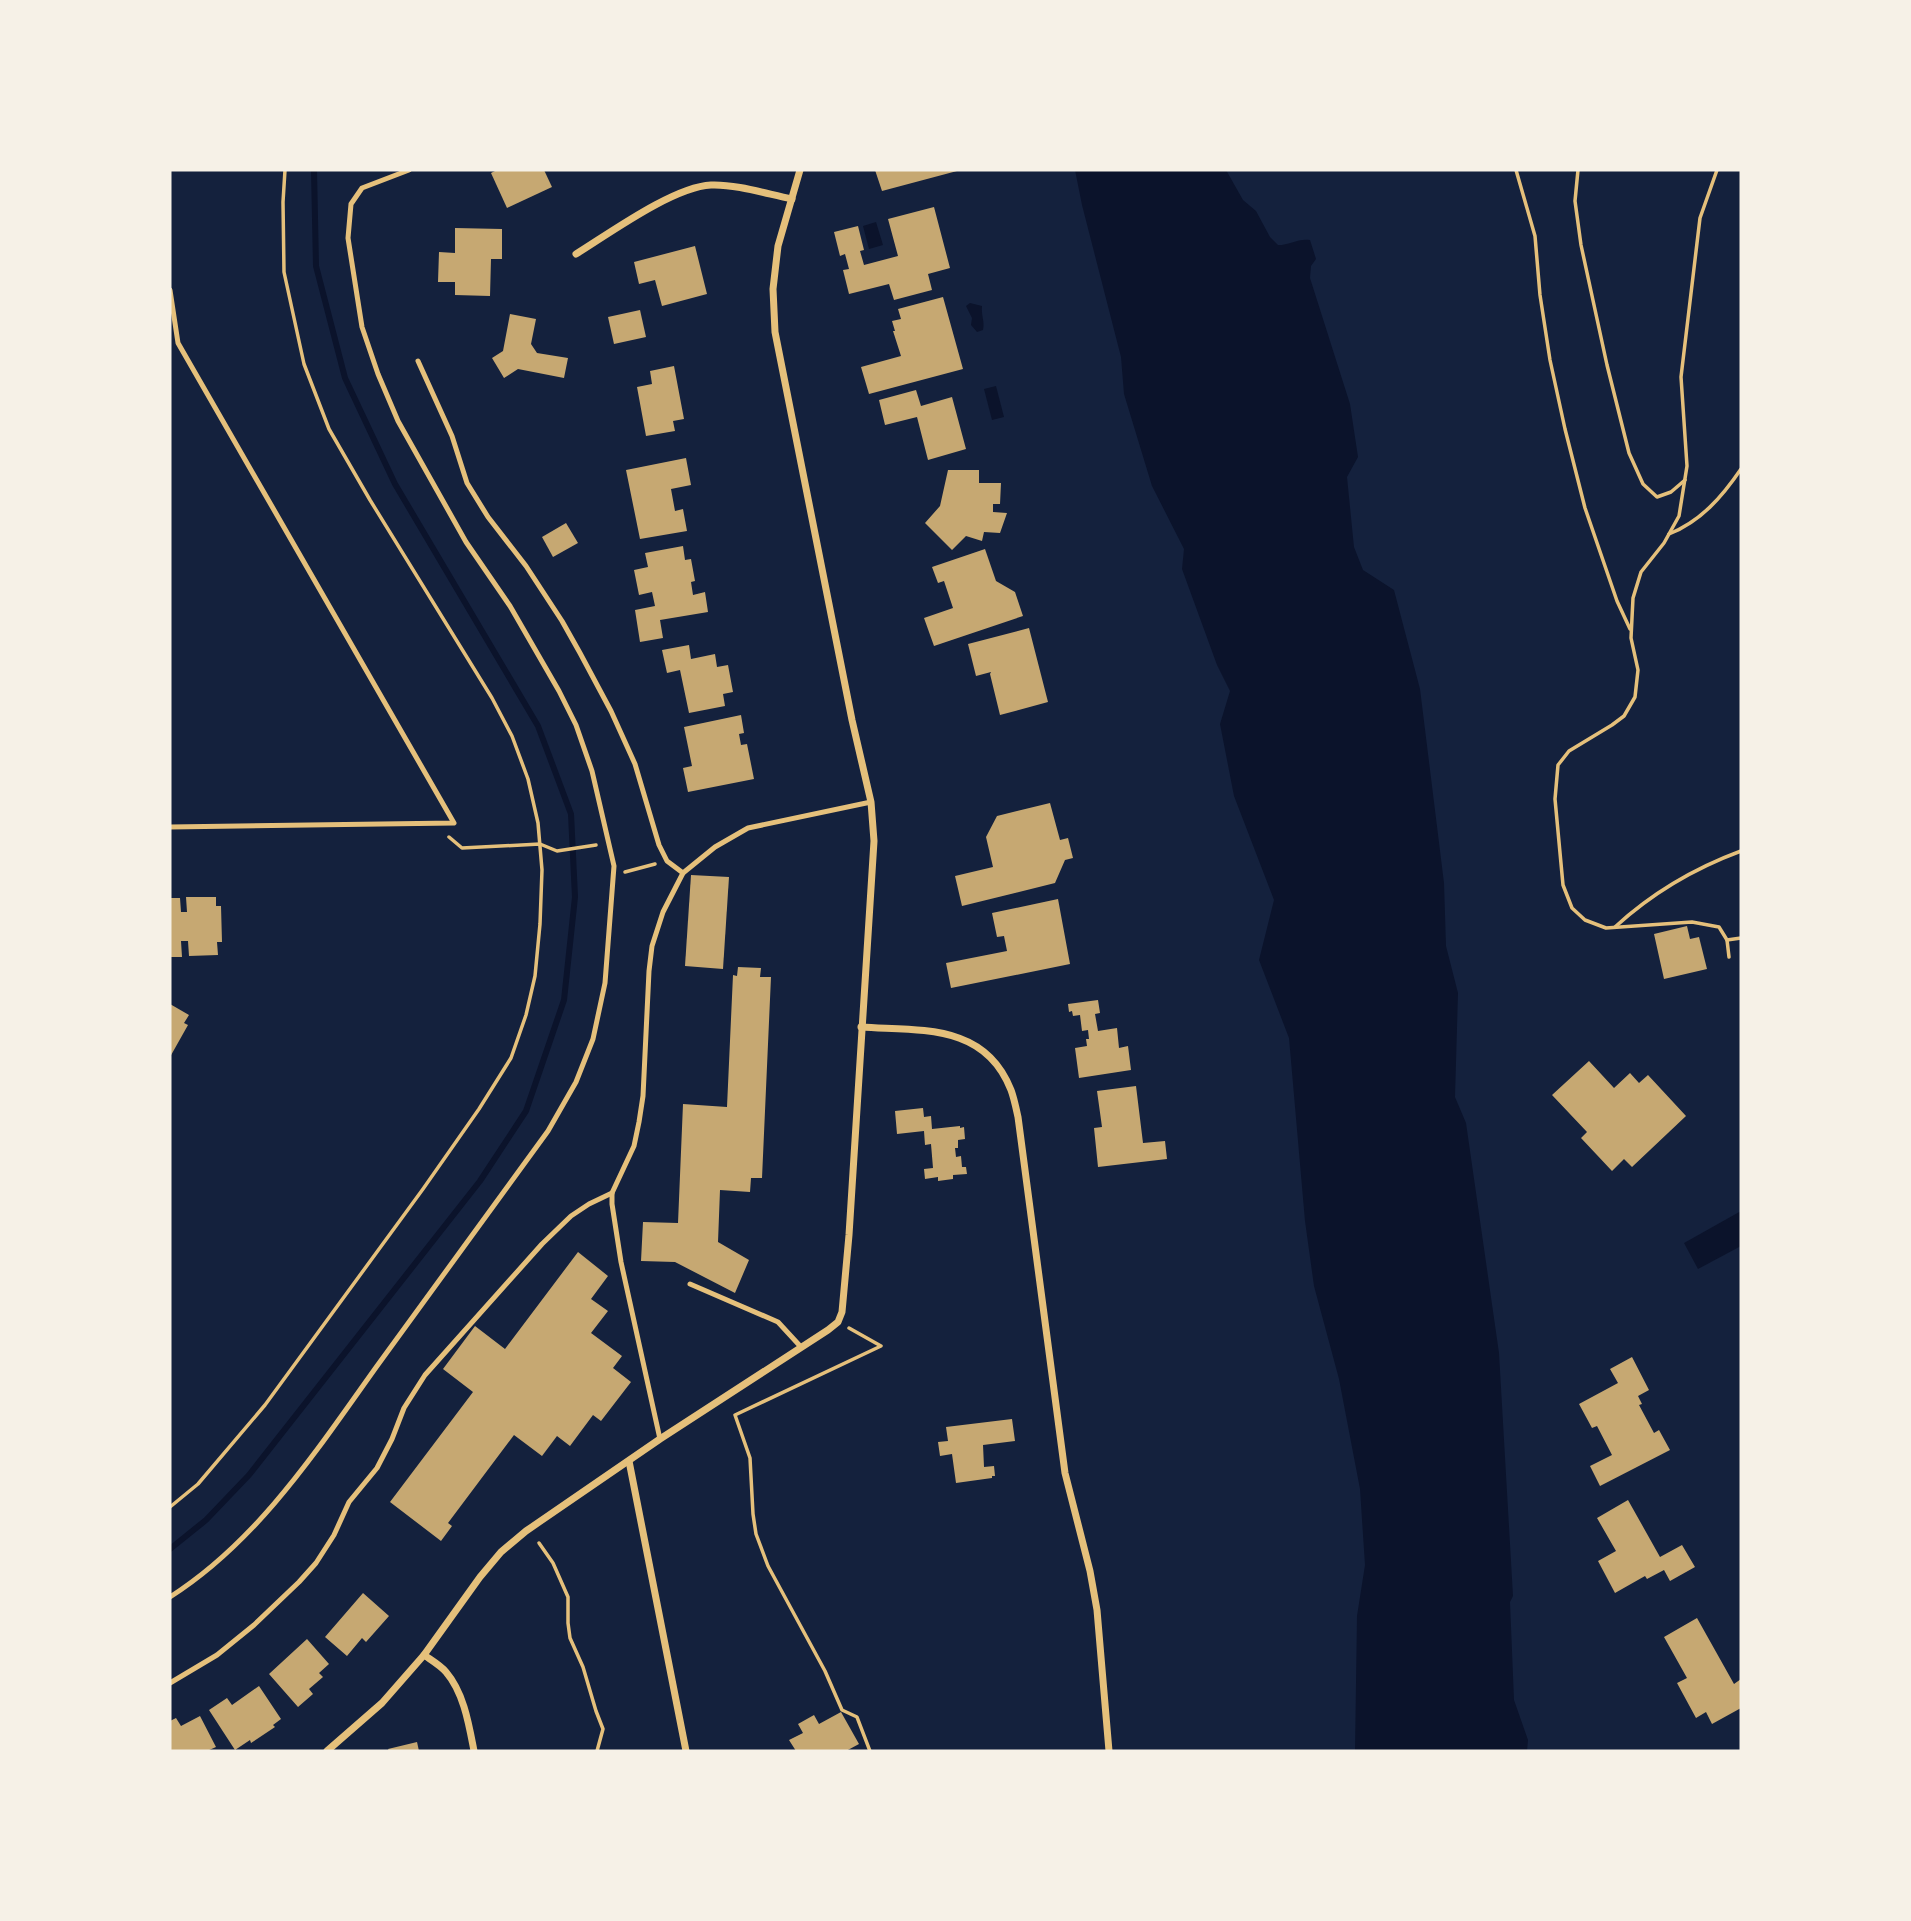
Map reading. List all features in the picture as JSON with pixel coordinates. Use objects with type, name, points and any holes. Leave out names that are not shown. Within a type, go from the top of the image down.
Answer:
[{"type":"street","points":[[327,1751],[336,1748],[382,1703],[424,1655],[480,1577],[502,1552],[526,1531],[838,1322],[843,1305],[849,1235],[874,841],[871,802],[775,332],[772,289],[778,246],[800,170]]},
{"type":"street","points":[[576,254],[660,203],[692,188],[728,186],[792,200]]},
{"type":"street","points":[[861,1027],[944,1032],[968,1040],[988,1055],[1011,1090],[1020,1129],[1065,1473],[1097,1610],[1109,1751]]},
{"type":"street","points":[[629,1461],[686,1751]]},
{"type":"street","points":[[424,1655],[447,1672],[459,1694],[474,1751]]},
{"type":"lane","points":[[170,1597],[195,1581],[226,1555],[262,1518],[313,1455],[548,1130],[576,1082],[593,1039],[605,983],[614,866],[592,771],[576,725],[510,606],[466,542],[398,421],[362,327],[348,238],[351,204],[362,188],[409,170]]},
{"type":"lane","points":[[170,290],[178,343],[454,824],[170,827]]},
{"type":"lane","points":[[170,349],[178,343]]},
{"type":"lane","points":[[418,361],[452,436],[467,483],[562,621],[611,711],[635,764],[659,845],[667,861],[684,873]]},
{"type":"lane","points":[[660,1439],[621,1262],[612,1193],[634,1146],[639,1122],[643,1096],[649,971],[652,946],[663,912],[684,873],[715,847],[748,828],[871,802]]},
{"type":"lane","points":[[170,1683],[217,1654],[254,1625],[299,1582],[316,1563],[334,1535],[349,1502],[377,1468],[404,1408],[425,1374],[551,1234],[571,1216],[612,1193]]},
{"type":"lane","points":[[690,1284],[778,1322],[801,1347]]},
{"type":"path","points":[[170,1507],[198,1484],[265,1405],[478,1109],[511,1058],[526,1015],[535,976],[541,870],[538,823],[528,779],[512,736],[492,698],[329,429],[304,364],[284,272],[285,170]]},
{"type":"path","points":[[1516,170],[1535,236],[1540,295],[1550,360],[1578,482],[1613,590],[1631,631],[1638,670],[1635,697],[1624,716],[1569,751],[1558,765],[1555,799],[1563,885],[1572,908],[1585,920],[1606,928],[1692,922],[1719,927],[1727,940],[1729,957]]},
{"type":"path","points":[[1578,170],[1576,201],[1581,245],[1629,453],[1643,484],[1657,497],[1671,492],[1685,480]]},
{"type":"path","points":[[1631,631],[1633,598],[1641,572],[1679,516],[1687,466],[1681,377],[1700,218],[1717,170]]},
{"type":"path","points":[[1669,534],[1707,512],[1741,469]]},
{"type":"path","points":[[434,824],[462,848],[540,844],[557,851],[609,843]]},
{"type":"path","points":[[1614,927],[1637,907],[1689,875],[1741,851]]},
{"type":"path","points":[[614,875],[667,861]]},
{"type":"path","points":[[1727,940],[1741,938]]},
{"type":"path","points":[[838,1322],[881,1346],[735,1415],[750,1458],[756,1534],[768,1566],[825,1671],[842,1710],[857,1717],[870,1751]]},
{"type":"path","points":[[539,1543],[553,1563],[568,1597],[570,1638],[583,1667],[603,1729],[597,1751]]},
{"type":"water","points":[[1075,170],[1226,170],[1243,200],[1256,211],[1270,237],[1278,245],[1310,240],[1316,259],[1311,266],[1310,278],[1350,404],[1358,457],[1347,477],[1354,547],[1363,570],[1394,590],[1420,689],[1444,883],[1446,946],[1458,993],[1455,1097],[1466,1123],[1499,1353],[1513,1596],[1510,1602],[1514,1700],[1528,1740],[1527,1751],[1355,1751],[1357,1616],[1365,1565],[1360,1489],[1339,1379],[1314,1286],[1305,1221],[1289,1038],[1259,960],[1274,900],[1234,796],[1220,724],[1230,691],[1217,665],[1182,569],[1184,549],[1152,486],[1124,394],[1121,357]]},
{"type":"water","points":[[876,222],[883,245],[869,249],[863,226]]},
{"type":"water","points":[[970,303],[982,306],[983,330],[977,332],[971,325],[972,318],[966,306]]},
{"type":"water","points":[[996,386],[1004,417],[992,420],[984,389]]},
{"type":"water","points":[[1741,1211],[1741,1246],[1698,1269],[1684,1243]]},
{"type":"building","points":[[497,170],[544,170],[552,187],[507,208],[491,173]]},
{"type":"building","points":[[875,170],[957,170],[957,171],[882,191]]},
{"type":"building","points":[[934,207],[950,268],[928,274],[932,290],[894,300],[889,284],[849,294],[843,270],[849,269],[845,254],[840,256],[834,232],[858,226],[864,250],[860,251],[864,265],[898,256],[888,219]]},
{"type":"building","points":[[455,228],[502,229],[502,259],[491,259],[490,296],[455,295],[455,282],[438,282],[439,252],[455,253]]},
{"type":"building","points":[[695,246],[707,294],[662,306],[655,280],[639,284],[634,262]]},
{"type":"building","points":[[943,297],[963,369],[869,394],[861,367],[901,356],[892,321],[901,319],[898,309]]},
{"type":"building","points":[[640,310],[646,337],[614,344],[608,317]]},
{"type":"building","points":[[510,314],[536,319],[531,344],[537,353],[568,358],[564,378],[518,369],[504,378],[492,358],[503,351]]},
{"type":"building","points":[[674,366],[684,419],[673,421],[675,431],[646,436],[637,387],[652,384],[650,371]]},
{"type":"building","points":[[916,390],[921,406],[952,397],[966,449],[928,460],[917,417],[885,425],[879,400]]},
{"type":"building","points":[[686,458],[691,485],[671,489],[675,511],[683,509],[687,531],[640,539],[626,470]]},
{"type":"building","points":[[948,470],[979,470],[979,483],[1001,483],[1000,504],[993,504],[993,512],[1007,513],[1000,533],[984,532],[982,541],[966,536],[952,550],[925,523],[940,506]]},
{"type":"building","points":[[566,523],[578,543],[553,557],[542,537]]},
{"type":"building","points":[[683,546],[685,560],[691,559],[695,581],[691,582],[693,595],[705,592],[708,612],[660,620],[663,638],[640,642],[635,610],[655,606],[652,592],[639,595],[634,570],[648,567],[645,553]]},
{"type":"building","points":[[985,549],[996,581],[1015,592],[1023,616],[934,646],[924,618],[953,608],[944,581],[938,583],[932,567]]},
{"type":"building","points":[[1029,628],[1048,702],[1000,715],[991,672],[976,676],[968,644]]},
{"type":"building","points":[[689,645],[691,659],[715,654],[717,667],[728,665],[733,692],[723,694],[725,706],[689,713],[680,670],[667,673],[662,650]]},
{"type":"building","points":[[741,715],[744,733],[739,734],[741,745],[747,744],[754,779],[688,792],[683,768],[692,766],[684,727]]},
{"type":"building","points":[[1050,803],[1060,840],[1068,838],[1073,858],[1065,860],[1055,883],[962,906],[955,876],[993,867],[986,837],[997,816]]},
{"type":"building","points":[[691,875],[729,877],[723,969],[685,966]]},
{"type":"building","points":[[186,897],[216,897],[216,906],[221,906],[222,942],[217,942],[218,955],[189,956],[188,941],[181,941],[182,957],[170,957],[170,898],[180,898],[181,912],[187,912]]},
{"type":"building","points":[[1058,899],[1070,964],[951,988],[946,963],[1007,951],[1004,936],[997,937],[992,913]]},
{"type":"building","points":[[1687,926],[1690,939],[1699,937],[1707,969],[1664,979],[1654,934]]},
{"type":"building","points":[[738,967],[761,968],[760,977],[771,977],[762,1178],[751,1178],[750,1192],[720,1190],[718,1242],[749,1260],[735,1293],[675,1262],[641,1261],[643,1222],[678,1223],[683,1104],[727,1107],[733,975],[737,976]]},
{"type":"building","points":[[1098,1000],[1100,1013],[1095,1014],[1098,1031],[1117,1028],[1119,1048],[1128,1046],[1131,1070],[1079,1078],[1075,1048],[1087,1046],[1088,1030],[1082,1031],[1080,1015],[1073,1016],[1072,1011],[1069,1012],[1068,1004]]},
{"type":"building","points":[[170,1004],[189,1015],[184,1023],[188,1025],[170,1057]]},
{"type":"building","points":[[1589,1061],[1614,1088],[1630,1073],[1639,1083],[1648,1075],[1686,1116],[1632,1167],[1624,1159],[1612,1171],[1581,1138],[1587,1132],[1552,1095]]},
{"type":"building","points":[[1136,1086],[1143,1143],[1165,1141],[1167,1159],[1098,1167],[1094,1128],[1102,1127],[1097,1091]]},
{"type":"building","points":[[923,1108],[924,1117],[931,1116],[932,1129],[964,1127],[965,1139],[958,1140],[958,1148],[955,1148],[956,1157],[961,1156],[962,1167],[966,1167],[967,1174],[953,1175],[953,1179],[938,1181],[938,1177],[925,1179],[924,1169],[933,1168],[931,1144],[925,1145],[924,1131],[897,1134],[895,1111]]},
{"type":"building","points":[[578,1252],[608,1276],[591,1299],[608,1311],[591,1333],[622,1356],[613,1368],[631,1382],[601,1421],[593,1415],[570,1446],[557,1436],[542,1456],[514,1435],[448,1523],[452,1526],[441,1541],[390,1502],[473,1392],[443,1369],[475,1326],[505,1349]]},
{"type":"building","points":[[1632,1357],[1649,1390],[1638,1396],[1642,1404],[1639,1405],[1654,1433],[1659,1430],[1670,1450],[1600,1486],[1590,1466],[1612,1455],[1597,1426],[1592,1428],[1579,1404],[1618,1383],[1610,1369]]},
{"type":"building","points":[[1012,1419],[1015,1441],[983,1445],[984,1467],[994,1466],[995,1476],[956,1483],[952,1454],[940,1456],[938,1442],[948,1441],[946,1427]]},
{"type":"building","points":[[1628,1500],[1660,1557],[1682,1545],[1695,1567],[1670,1581],[1664,1570],[1647,1579],[1645,1576],[1615,1593],[1598,1561],[1616,1551],[1597,1518]]},
{"type":"building","points":[[363,1593],[389,1616],[366,1642],[362,1638],[347,1656],[325,1637]]},
{"type":"building","points":[[1697,1618],[1734,1684],[1741,1679],[1741,1708],[1712,1724],[1706,1712],[1696,1718],[1677,1683],[1687,1678],[1664,1637]]},
{"type":"building","points":[[307,1639],[329,1664],[319,1673],[323,1677],[309,1689],[313,1694],[298,1707],[269,1674]]},
{"type":"building","points":[[259,1686],[281,1719],[273,1725],[275,1727],[235,1750],[209,1710],[227,1698],[232,1705]]},
{"type":"building","points":[[841,1712],[859,1744],[846,1751],[796,1751],[789,1740],[803,1733],[798,1724],[814,1715],[819,1724]]},
{"type":"building","points":[[200,1716],[216,1747],[207,1751],[170,1751],[170,1721],[176,1718],[181,1726]]},
{"type":"building","points":[[417,1742],[419,1751],[388,1749]]},
{"type":"waterway","points":[[170,1549],[206,1520],[249,1475],[480,1181],[526,1111],[564,1000],[575,897],[571,814],[538,726],[395,484],[345,378],[316,266],[314,170]]}]
